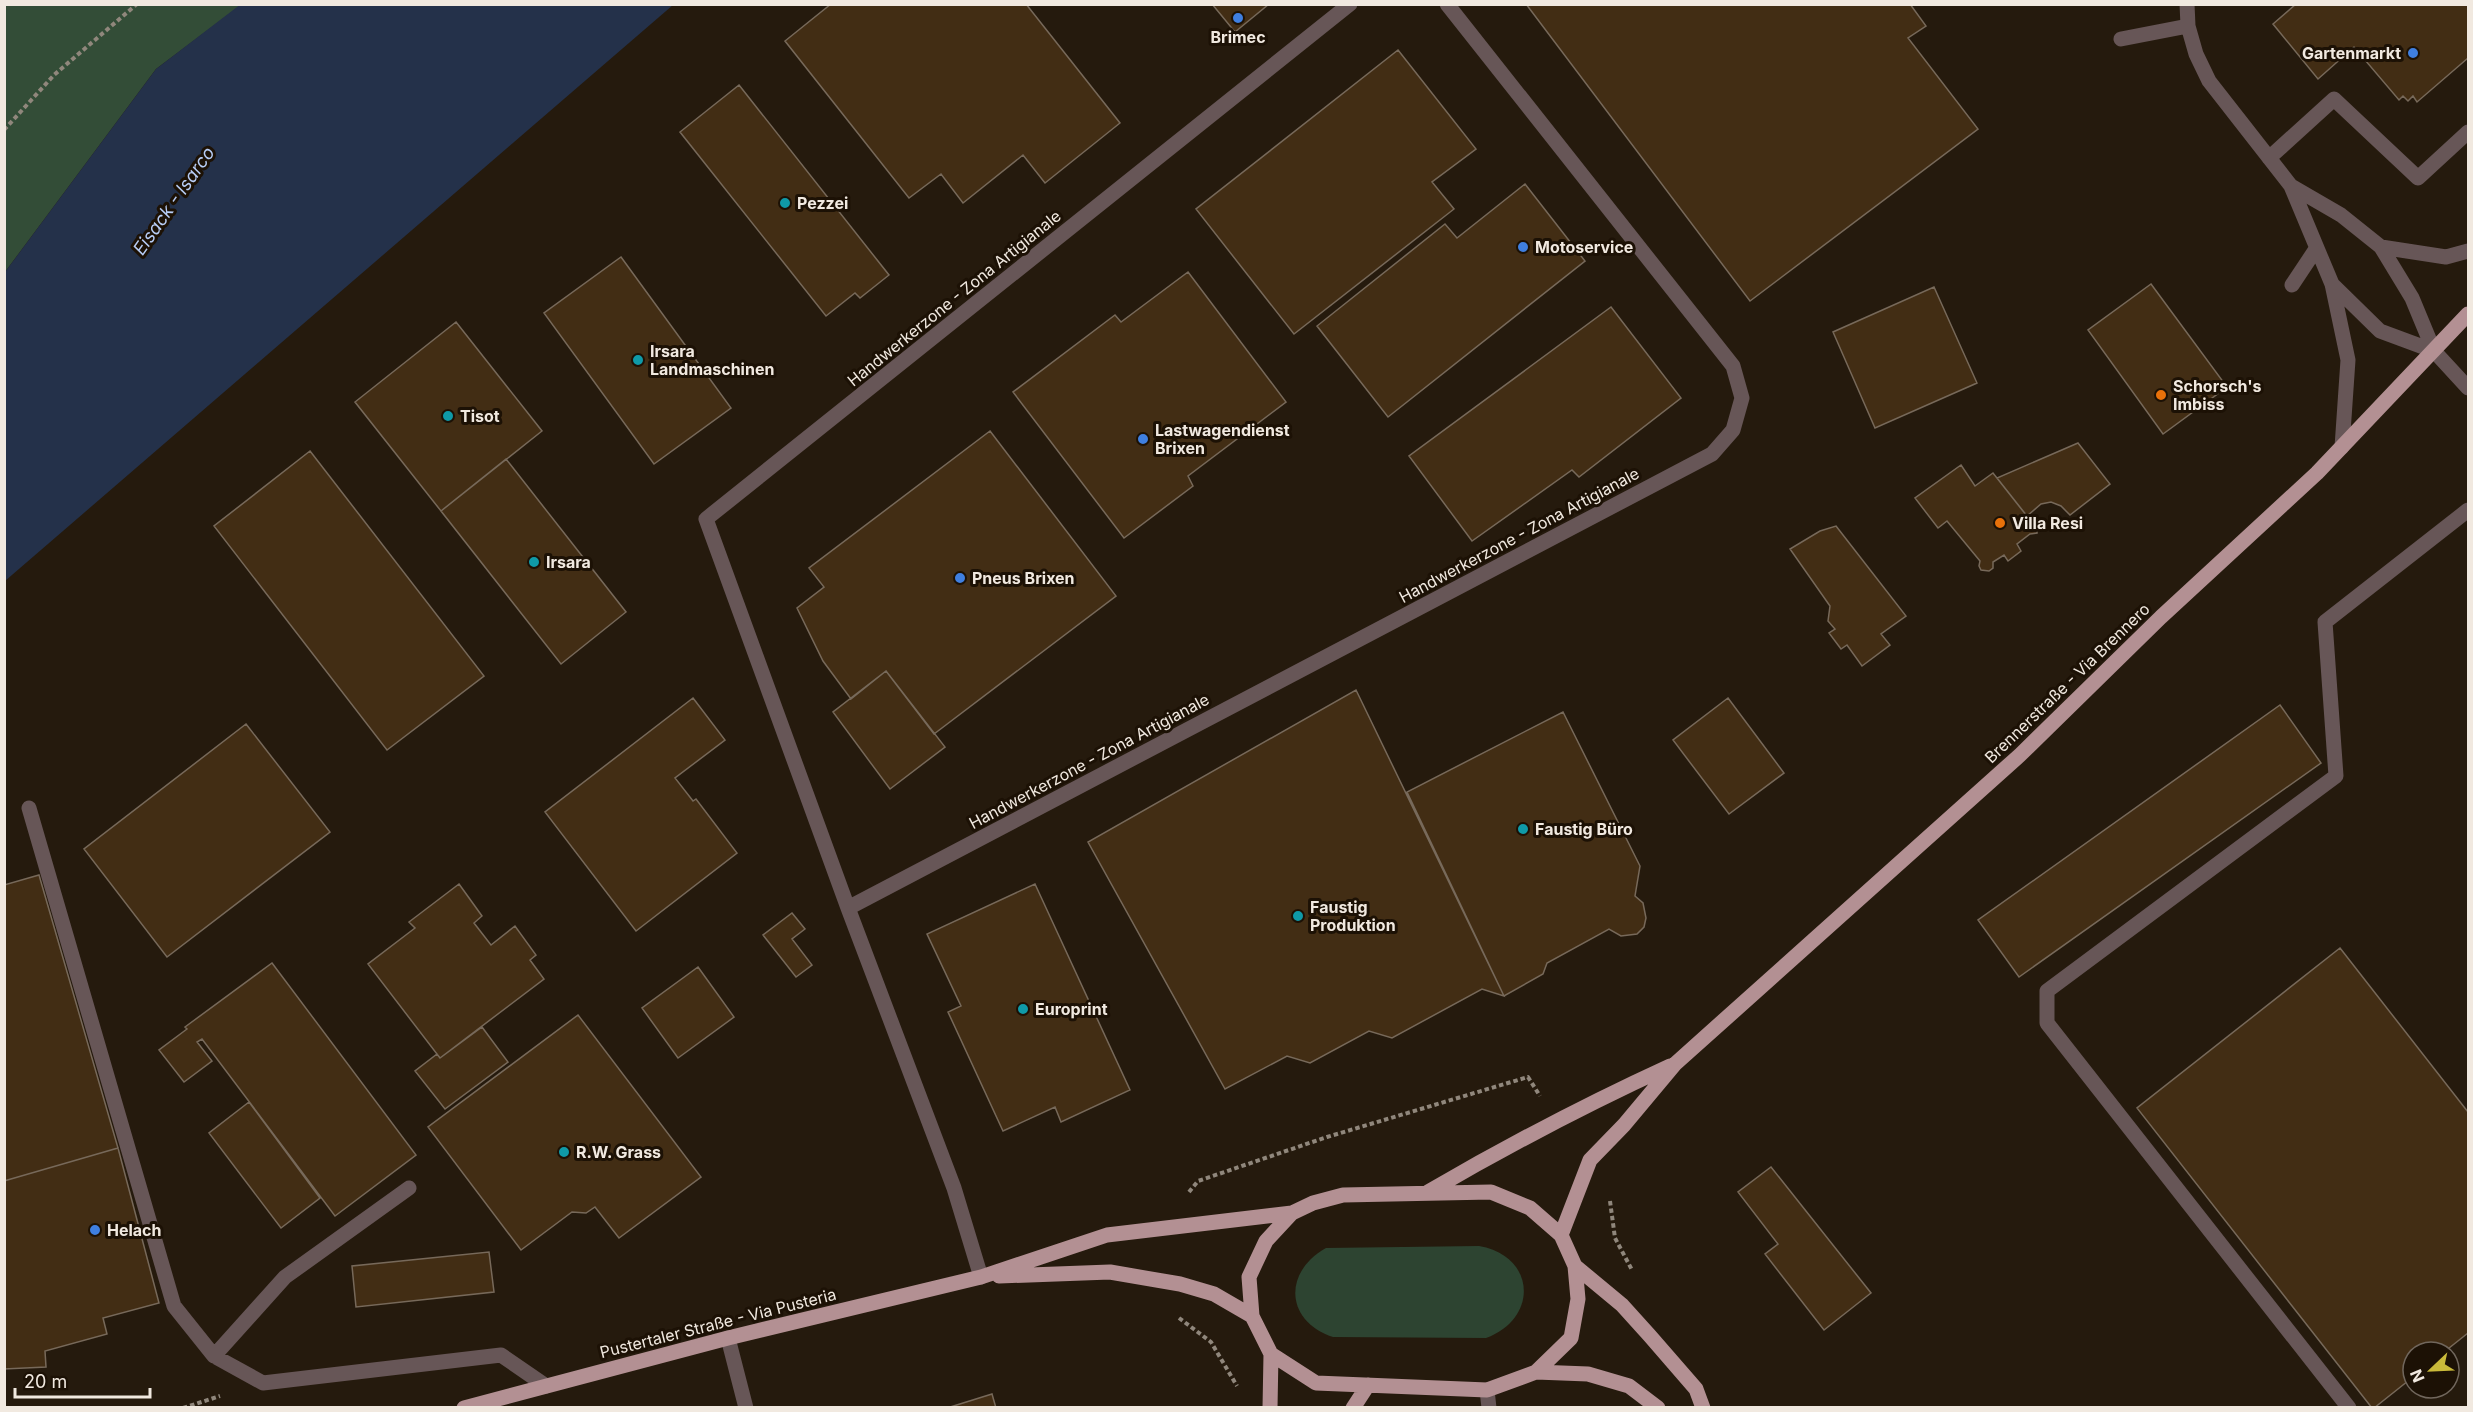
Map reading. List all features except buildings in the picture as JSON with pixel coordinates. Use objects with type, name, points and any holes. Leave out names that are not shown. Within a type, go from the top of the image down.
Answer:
[{"type":"main road","name":"Brennerstraße - Via Brennero","points":[[1561,1235],[1590,1160],[1624,1125],[1676,1064],[2020,755],[2161,617],[2342,447],[2469,314]]},
{"type":"main road","name":"Brennerstraße - Via Brennero","points":[[1428,1192],[1514,1142],[1556,1123],[1602,1097],[1676,1064]]},
{"type":"main road","name":"Brennerstraße - Via Brennero","points":[[1270,1407],[1271,1354],[1252,1316],[1249,1277],[1266,1241],[1292,1213],[1313,1203],[1343,1195],[1491,1192],[1530,1208],[1561,1235],[1575,1266],[1578,1299],[1571,1338],[1536,1372],[1487,1390],[1316,1383],[1271,1354]]},
{"type":"main road","name":"Pustertaler Straße - Via Pusteria","points":[[464,1407],[728,1338],[981,1277],[1107,1235],[1292,1213]]},
{"type":"main road","points":[[1575,1266],[1622,1305],[1696,1389],[1703,1407]]},
{"type":"main road","name":"Pustertaler Straße - Via Pusteria","points":[[981,1277],[1110,1272],[1180,1284],[1214,1294],[1252,1316]]},
{"type":"main road","points":[[1536,1372],[1588,1374],[1629,1386],[1658,1407]]},
{"type":"main road","points":[[1353,1407],[1368,1385]]},
{"type":"street","name":"Handwerkerzone - Zona Artigianale","points":[[981,1277],[954,1188],[848,908],[706,519],[1350,4]]},
{"type":"street","name":"Handwerkerzone - Zona Artigianale","points":[[848,908],[1712,454],[1732,430],[1742,398],[1733,366],[1448,4]]},
{"type":"street","points":[[2187,4],[2188,26],[2196,54],[2209,81],[2291,186],[2332,284],[2348,360],[2342,447]]},
{"type":"street","points":[[2121,39],[2188,26]]},
{"type":"street","points":[[2269,158],[2334,99],[2418,178],[2469,132]]},
{"type":"street","points":[[2291,186],[2341,215],[2381,247],[2412,298],[2434,351],[2469,388]]},
{"type":"street","points":[[2381,247],[2446,257],[2469,251]]},
{"type":"street","points":[[2292,285],[2316,249]]},
{"type":"street","points":[[2332,284],[2380,331],[2434,351]]},
{"type":"street","points":[[2349,1407],[2047,1023],[2047,992],[2336,776],[2325,622],[2469,510]]},
{"type":"street","points":[[29,808],[174,1306],[214,1356],[263,1383],[501,1355],[546,1386]]},
{"type":"street","points":[[214,1356],[285,1276],[409,1188]]},
{"type":"street","points":[[728,1338],[746,1407]]},
{"type":"street","points":[[1487,1390],[1489,1407]]},
{"type":"path","points":[[4,130],[54,75],[137,4]]},
{"type":"green space","points":[[5,5],[241,5],[156,69],[5,272]]},
{"type":"green space","points":[[1479,1246],[1498,1252],[1512,1262],[1520,1274],[1524,1288],[1522,1303],[1515,1317],[1503,1329],[1486,1338],[1333,1337],[1317,1330],[1298,1308],[1295,1296],[1302,1270],[1312,1258],[1326,1248]]},
{"type":"water","name":"Eisack - Isarco","points":[[241,4],[673,5],[5,581],[5,272],[156,69]]},
{"type":"place","name":"Brimec","points":[[1238,18]]},
{"type":"place","name":"Gartenmarkt","points":[[2413,53]]},
{"type":"place","name":"Pezzei","points":[[785,203]]},
{"type":"place","name":"Motoservice","points":[[1523,247]]},
{"type":"place","name":"Irsara Landmaschinen","points":[[638,360]]},
{"type":"place","name":"Schorsch's Imbiss","points":[[2161,395]]},
{"type":"place","name":"Tisot","points":[[448,416]]},
{"type":"place","name":"Lastwagendienst Brixen","points":[[1143,439]]},
{"type":"place","name":"Villa Resi","points":[[2000,523]]},
{"type":"place","name":"Irsara","points":[[534,562]]},
{"type":"place","name":"Pneus Brixen","points":[[960,578]]},
{"type":"place","name":"Faustig Büro","points":[[1523,829]]},
{"type":"place","name":"Faustig Produktion","points":[[1298,916]]},
{"type":"place","name":"Europrint","points":[[1023,1009]]},
{"type":"place","name":"R.W. Grass","points":[[564,1152]]},
{"type":"place","name":"Helach","points":[[95,1230]]}]
